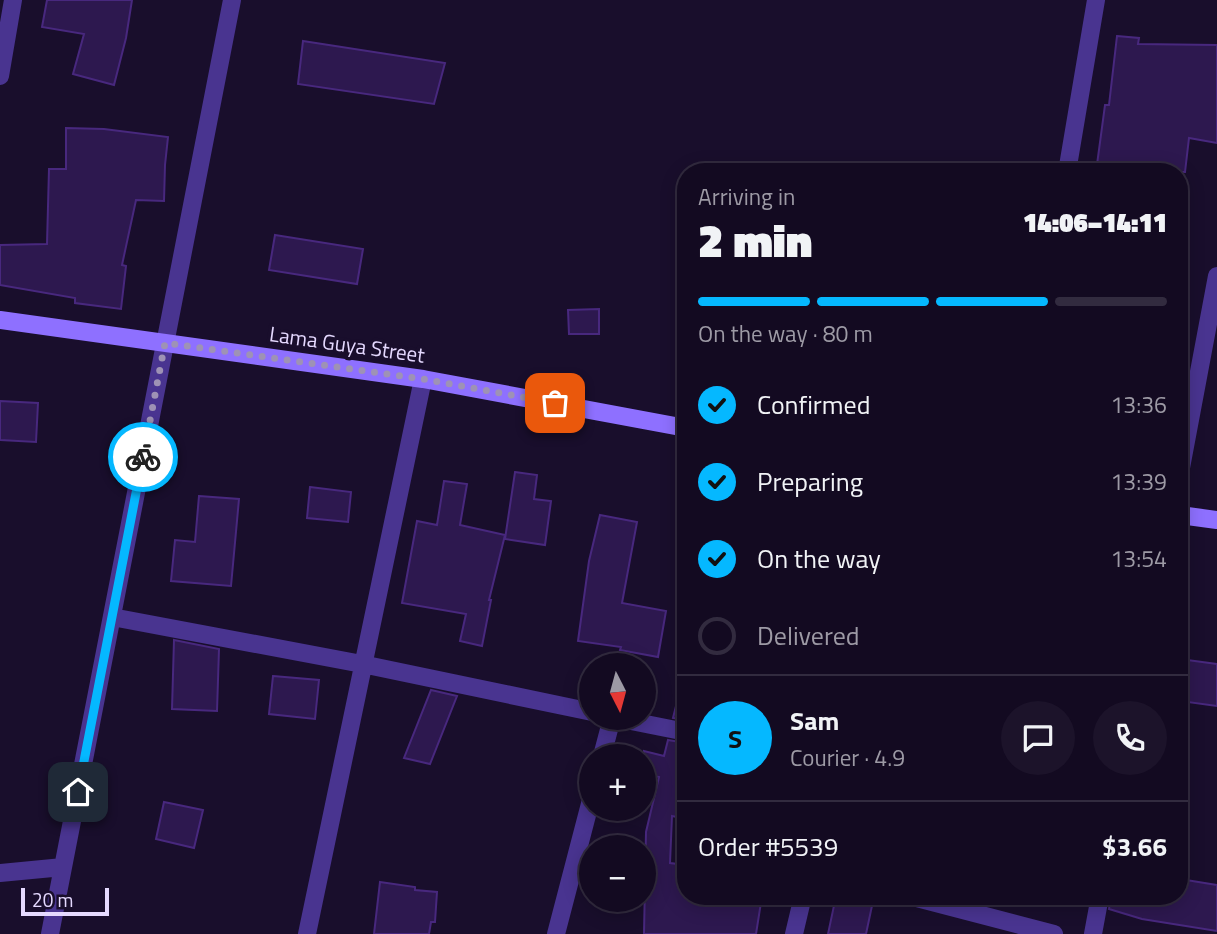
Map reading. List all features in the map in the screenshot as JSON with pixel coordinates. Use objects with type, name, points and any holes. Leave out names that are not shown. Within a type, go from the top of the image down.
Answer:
[{"type":"street","points":[[0,76],[13,0]]},
{"type":"street","points":[[50,934],[232,0]]},
{"type":"street","points":[[1068,163],[1096,0]]},
{"type":"street","points":[[1188,430],[1217,276]]},
{"type":"street","name":"Lama Guya Street","points":[[0,320],[423,379],[677,426]]},
{"type":"street","points":[[307,934],[423,379]]},
{"type":"street","points":[[1188,516],[1217,520]]},
{"type":"street","points":[[112,617],[362,664],[579,709]]},
{"type":"street","points":[[656,726],[677,730]]},
{"type":"street","points":[[556,934],[585,821]]},
{"type":"street","points":[[0,873],[63,867]]},
{"type":"street","points":[[794,934],[801,905]]},
{"type":"street","points":[[943,905],[1054,934]]},
{"type":"street","points":[[1093,934],[1098,905]]},
{"type":"building","points":[[47,0],[132,0],[114,85],[73,74],[84,34],[42,27]]},
{"type":"building","points":[[1117,36],[1139,38],[1138,44],[1217,45],[1217,143],[1189,138],[1186,163],[1097,163],[1105,105],[1109,105]]},
{"type":"building","points":[[303,41],[445,63],[434,104],[298,84]]},
{"type":"building","points":[[66,128],[104,129],[168,137],[164,201],[136,200],[122,265],[126,266],[121,309],[75,303],[75,298],[0,285],[0,245],[47,244],[49,169],[66,169]]},
{"type":"building","points":[[275,235],[363,249],[357,284],[269,270]]},
{"type":"building","points":[[599,309],[599,334],[569,334],[568,310]]},
{"type":"building","points":[[0,401],[38,403],[36,442],[0,440]]},
{"type":"building","points":[[515,472],[537,475],[534,499],[551,501],[545,545],[505,539]]},
{"type":"building","points":[[444,481],[467,484],[460,525],[505,535],[489,600],[482,646],[460,641],[466,614],[402,603],[417,521],[437,525]]},
{"type":"building","points":[[310,487],[351,492],[348,522],[307,518]]},
{"type":"building","points":[[199,496],[239,499],[231,586],[171,581],[175,540],[195,542]]},
{"type":"building","points":[[600,515],[637,522],[622,603],[666,611],[658,657],[656,653],[636,653],[620,650],[621,647],[578,641],[589,561]]},
{"type":"building","points":[[174,640],[219,649],[217,711],[172,709]]},
{"type":"building","points":[[1188,660],[1217,664],[1217,706],[1188,702]]},
{"type":"building","points":[[273,676],[319,680],[315,719],[269,714]]},
{"type":"building","points":[[431,690],[457,696],[430,764],[404,758]]},
{"type":"building","points":[[677,702],[677,719],[673,718]]},
{"type":"building","points":[[668,740],[677,742],[677,817],[672,816],[670,863],[677,864],[677,905],[761,905],[756,934],[644,934],[644,912],[656,912],[656,835],[646,835],[649,821],[656,821],[656,790],[659,777],[656,776],[656,754],[664,756]]},
{"type":"building","points":[[164,802],[203,810],[194,848],[156,839]]},
{"type":"building","points":[[1188,880],[1217,885],[1217,931],[1142,919],[1109,909],[1110,905],[1188,905]]},
{"type":"building","points":[[380,882],[437,892],[435,922],[431,922],[429,934],[374,934]]},
{"type":"building","points":[[834,905],[872,905],[866,934],[828,934]]},
{"type":"way so far","points":[[143,457],[165,343],[423,379],[555,403]]},
{"type":"route","points":[[78,792],[143,457]]}]
